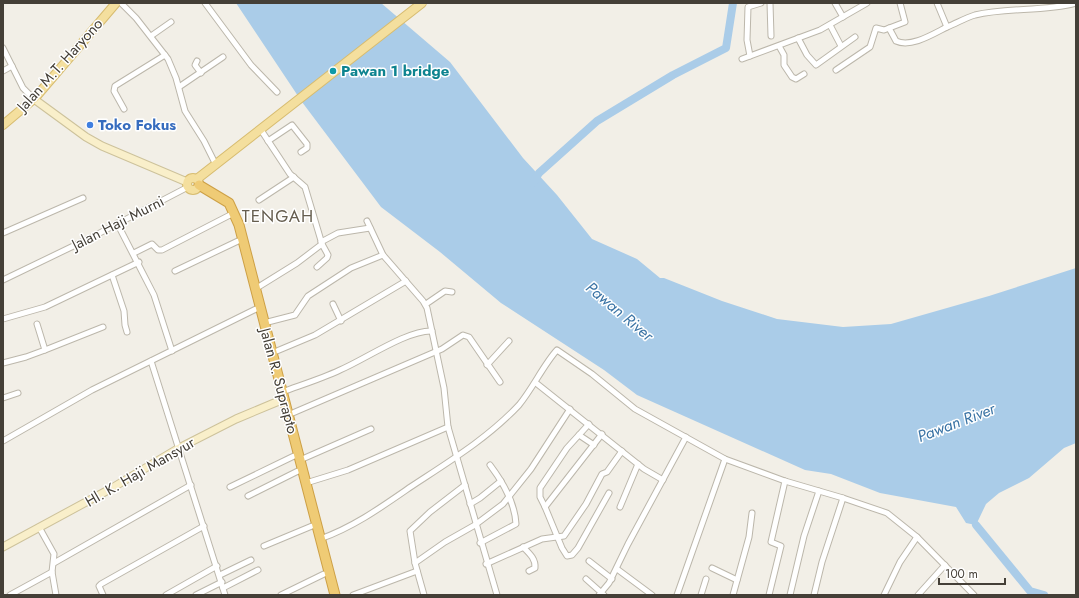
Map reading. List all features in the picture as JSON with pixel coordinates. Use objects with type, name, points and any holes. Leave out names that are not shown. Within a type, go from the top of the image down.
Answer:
[{"type":"highway","name":"Jalan R. Suprapto","points":[[193,184],[218,201],[230,215],[256,310],[269,348],[288,415],[298,471],[329,595]]},
{"type":"highway","name":"Jalan R. Suprapto","points":[[193,184],[225,200],[232,207],[239,225],[264,323],[279,401],[306,483],[334,595]]},
{"type":"main road","name":"Jalan M.T. Haryono","points":[[3,125],[34,99],[116,3]]},
{"type":"main road","points":[[193,184],[421,3]]},
{"type":"street","points":[[121,3],[136,18],[165,55],[179,87],[184,111],[204,141],[216,165]]},
{"type":"street","points":[[205,3],[251,65],[277,92]]},
{"type":"street","points":[[750,56],[747,40],[748,8],[761,3]]},
{"type":"street","points":[[770,3],[771,36]]},
{"type":"street","points":[[835,3],[842,18]]},
{"type":"street","points":[[742,59],[779,46],[830,25],[867,3]]},
{"type":"street","points":[[836,70],[870,47],[876,28],[884,30],[905,22],[900,3]]},
{"type":"street","points":[[937,3],[947,28]]},
{"type":"street","points":[[889,28],[896,41],[902,43],[917,40],[969,17],[981,14],[1050,9],[1076,3]]},
{"type":"street","points":[[150,36],[171,22]]},
{"type":"street","points":[[830,25],[841,46]]},
{"type":"street","points":[[798,38],[807,55],[816,65],[825,60],[841,46],[855,38]]},
{"type":"street","points":[[779,46],[784,55],[784,65],[792,77],[796,79],[804,74]]},
{"type":"street","points":[[3,48],[25,91],[86,137],[102,146],[193,184]]},
{"type":"street","points":[[124,109],[114,91],[115,86],[165,55]]},
{"type":"street","points":[[179,87],[224,57]]},
{"type":"street","points":[[197,61],[195,65],[201,73]]},
{"type":"street","points":[[3,71],[12,66]]},
{"type":"street","points":[[268,141],[292,125],[307,144],[307,148],[301,152]]},
{"type":"street","points":[[261,130],[294,177],[305,187],[321,243],[328,256],[317,267]]},
{"type":"street","points":[[259,200],[275,191],[294,177]]},
{"type":"street","name":"Jalan Haji Murni","points":[[3,280],[48,259],[193,184]]},
{"type":"street","points":[[3,233],[83,198]]},
{"type":"street","points":[[134,253],[152,244],[158,250],[162,250],[230,215]]},
{"type":"street","points":[[367,221],[383,255],[426,304],[435,352],[444,388],[448,427],[486,564],[497,595]]},
{"type":"street","points":[[117,223],[139,262],[154,295],[172,351]]},
{"type":"street","points":[[255,288],[297,264],[321,243],[338,234],[370,228]]},
{"type":"street","points":[[175,271],[238,241]]},
{"type":"street","points":[[264,323],[295,315],[308,296],[351,268],[383,255]]},
{"type":"street","points":[[3,320],[17,314],[46,307],[139,262]]},
{"type":"street","points":[[112,276],[124,311],[127,332]]},
{"type":"street","points":[[269,348],[307,340],[342,321],[406,281]]},
{"type":"street","points":[[426,304],[445,291],[452,292]]},
{"type":"street","points":[[333,304],[342,321]]},
{"type":"street","points":[[3,441],[86,394],[256,310]]},
{"type":"street","points":[[37,324],[45,350]]},
{"type":"street","points":[[3,363],[26,358],[103,327]]},
{"type":"street","points":[[282,392],[339,371],[406,337],[423,331],[432,331]]},
{"type":"street","points":[[288,415],[435,352],[465,335],[469,337],[500,382]]},
{"type":"street","points":[[487,365],[509,341]]},
{"type":"street","points":[[320,539],[356,523],[481,440],[509,414],[536,383],[558,350],[592,374],[635,409],[726,459],[785,481],[887,513],[917,537],[973,594]]},
{"type":"street","points":[[151,361],[220,575],[225,595]]},
{"type":"street","points":[[536,383],[638,464],[663,480]]},
{"type":"street","points":[[3,398],[18,393]]},
{"type":"street","name":"Hl. K. Haji Mansyur","points":[[3,547],[112,488],[179,448],[236,419],[279,401]]},
{"type":"street","points":[[415,563],[445,542],[475,525],[500,507],[531,469],[570,409]]},
{"type":"street","points":[[589,424],[567,448],[540,488],[540,497],[564,553],[568,556],[572,555],[586,534],[609,493]]},
{"type":"street","points":[[306,483],[348,470],[448,427]]},
{"type":"street","points":[[230,487],[296,454],[371,429]]},
{"type":"street","points":[[545,507],[602,434]]},
{"type":"street","points":[[579,435],[594,445]]},
{"type":"street","points":[[586,579],[602,595],[612,579],[686,437]]},
{"type":"street","points":[[486,564],[542,539],[564,536],[570,529],[602,474],[609,469],[622,451]]},
{"type":"street","points":[[677,595],[726,459]]},
{"type":"street","points":[[480,543],[516,525],[509,497],[490,464]]},
{"type":"street","points":[[620,507],[638,464]]},
{"type":"street","points":[[248,496],[298,471]]},
{"type":"street","points":[[470,504],[501,481]]},
{"type":"street","points":[[769,595],[781,546],[771,542],[785,481]]},
{"type":"street","points":[[424,595],[415,563],[410,531],[430,512],[465,484]]},
{"type":"street","points":[[54,563],[191,485]]},
{"type":"street","points":[[790,595],[804,536],[819,491]]},
{"type":"street","points":[[814,595],[824,555],[843,498]]},
{"type":"street","points":[[733,595],[749,537],[752,514]]},
{"type":"street","points":[[103,595],[99,586],[101,584],[204,526]]},
{"type":"street","points":[[264,546],[312,526]]},
{"type":"street","points":[[40,527],[54,554],[52,572],[56,595]]},
{"type":"street","points":[[884,595],[900,562],[917,537]]},
{"type":"street","points":[[524,547],[531,555],[536,566],[529,571]]},
{"type":"street","points":[[220,575],[252,560]]},
{"type":"street","points":[[589,561],[612,579]]},
{"type":"street","points":[[918,595],[945,565]]},
{"type":"street","points":[[166,595],[217,566]]},
{"type":"street","points":[[617,568],[652,595]]},
{"type":"street","points":[[712,568],[737,580]]},
{"type":"street","points":[[223,588],[258,570]]},
{"type":"street","points":[[353,595],[417,571]]},
{"type":"street","points":[[10,595],[52,572]]},
{"type":"street","points":[[281,595],[324,574]]},
{"type":"street","points":[[701,595],[706,579]]},
{"type":"street","points":[[196,595],[222,582]]},
{"type":"water","name":"Pawan River","points":[[236,3],[381,3],[450,62],[523,158],[557,195],[592,239],[637,259],[660,278],[664,278],[722,301],[777,319],[843,327],[891,324],[989,296],[1076,268],[1076,443],[1064,448],[1029,478],[999,493],[986,504],[976,525],[966,523],[956,507],[880,493],[831,474],[805,470],[637,395],[604,370],[501,303],[440,252],[381,207],[302,102]]},
{"type":"waterway","points":[[533,183],[539,173],[597,121],[673,75],[726,48],[733,3]]},
{"type":"waterway","points":[[976,525],[1030,591],[1044,595]]},
{"type":"place","name":"Pawan 1 bridge","points":[[333,71]]},
{"type":"place","name":"Toko Fokus","points":[[90,125]]},
{"type":"district","name":"TENGAH","points":[[278,216]]}]
